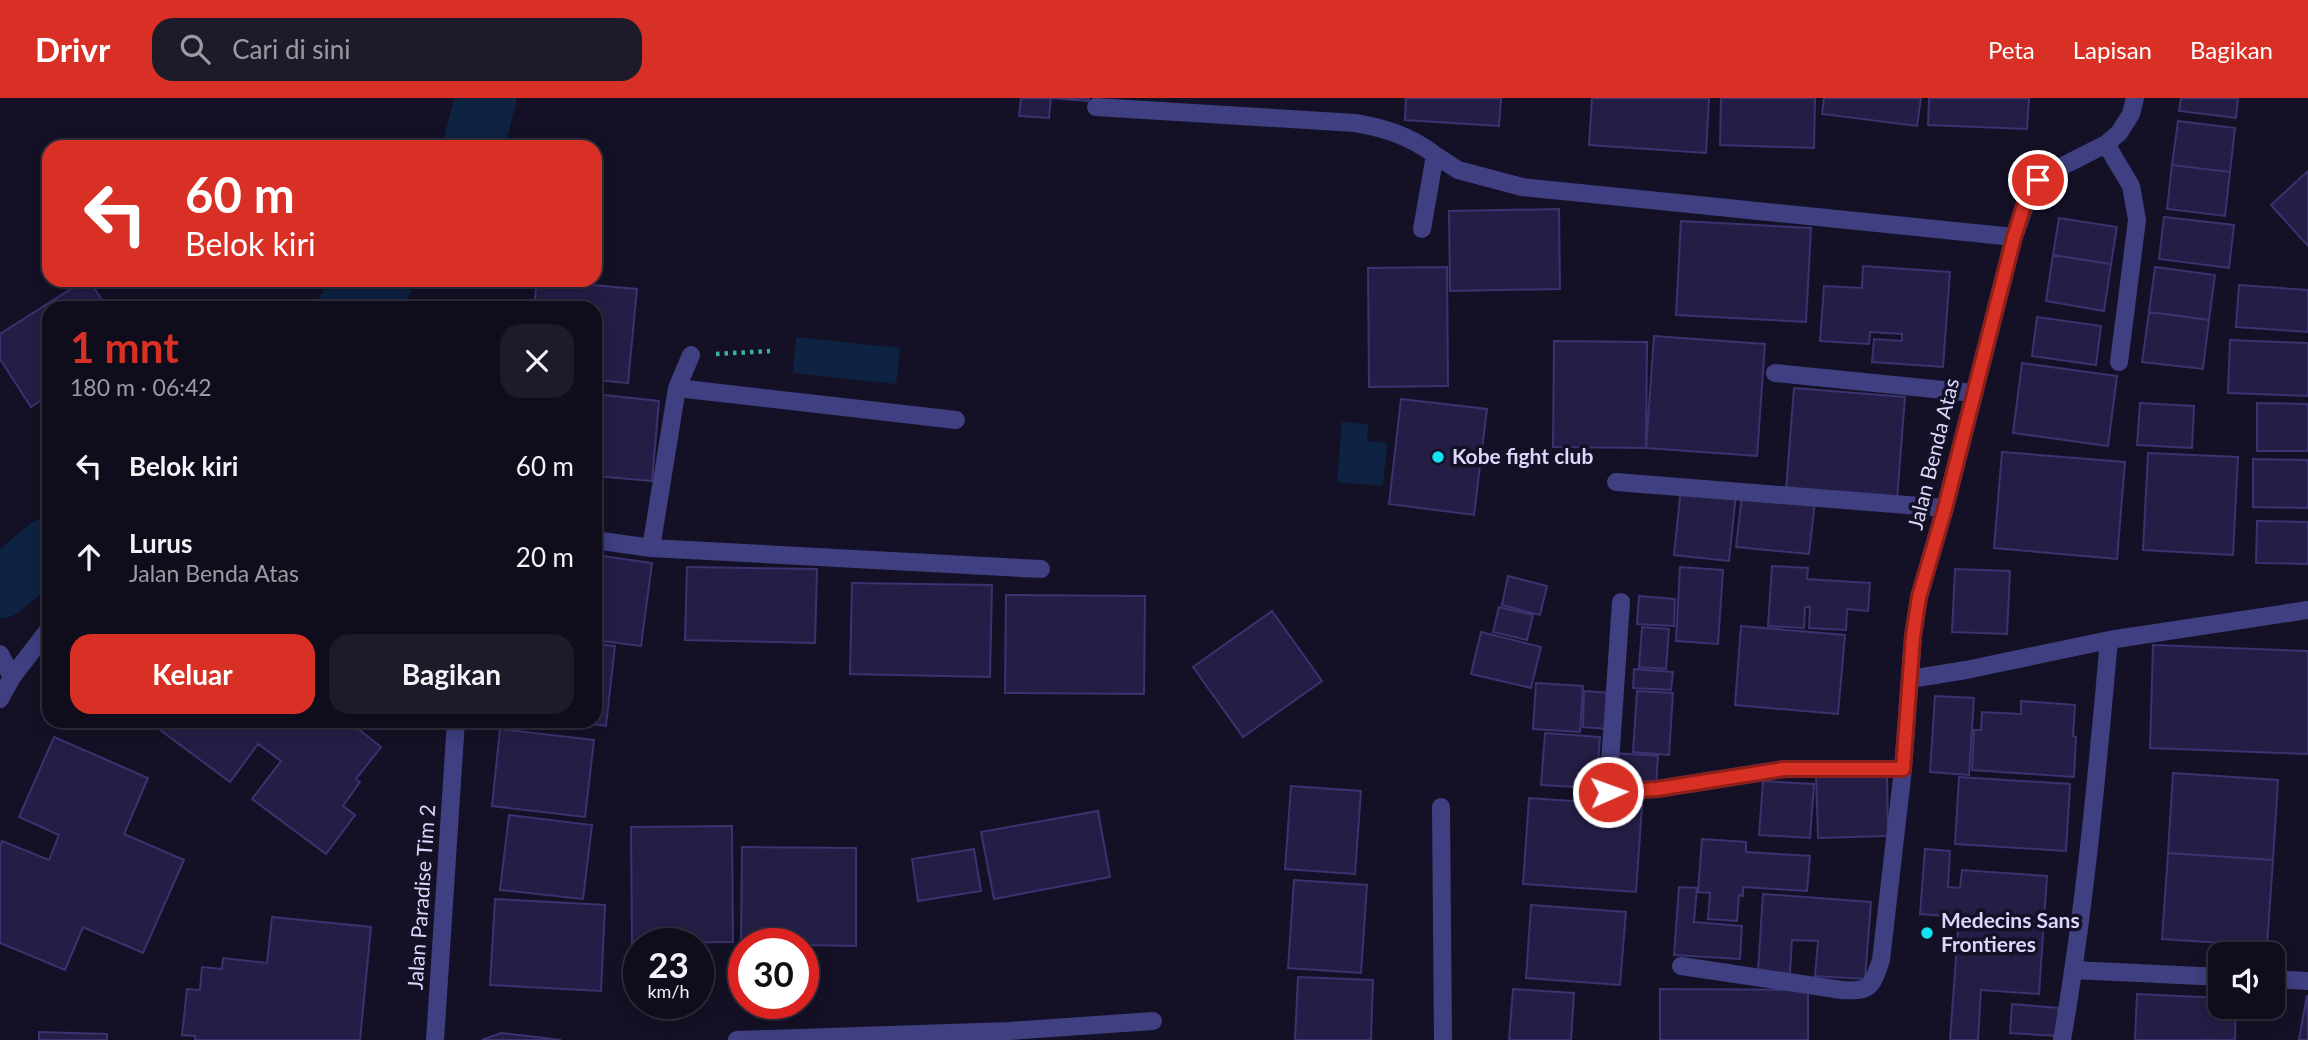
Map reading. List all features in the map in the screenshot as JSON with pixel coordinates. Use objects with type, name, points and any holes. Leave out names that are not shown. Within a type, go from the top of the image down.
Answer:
[{"type":"street","name":"Jalan Benda Atas","points":[[1681,966],[1842,990],[1867,989],[1874,981],[1881,960],[1919,597],[1945,508],[2014,237],[2032,186],[2045,175],[2106,144],[2119,134],[2135,98]]},
{"type":"street","points":[[1096,107],[1355,123],[1381,127],[1418,142],[1458,170],[1522,187],[2014,237]]},
{"type":"street","points":[[2106,144],[2131,186],[2137,220],[2119,362]]},
{"type":"street","points":[[1422,229],[1435,155]]},
{"type":"street","points":[[651,548],[677,388],[691,355]]},
{"type":"street","points":[[1775,373],[1973,393]]},
{"type":"street","points":[[677,388],[956,420]]},
{"type":"street","points":[[1616,482],[1945,508]]},
{"type":"street","points":[[602,541],[651,548],[1041,569]]},
{"type":"street","points":[[1621,602],[1608,792],[1657,789],[1784,769],[1903,769]]},
{"type":"street","points":[[1910,678],[1966,670],[2109,640],[2308,610]]},
{"type":"street","points":[[0,699],[12,677],[42,638]]},
{"type":"street","points":[[2062,1040],[2074,970],[2094,805],[2109,640]]},
{"type":"street","points":[[0,654],[12,677]]},
{"type":"street","name":"Jalan Paradise Tim 2","points":[[435,1040],[456,728]]},
{"type":"street","points":[[1441,807],[1443,1040]]},
{"type":"street","points":[[2074,970],[2208,976]]},
{"type":"street","points":[[2285,980],[2308,981]]},
{"type":"street","points":[[737,1040],[1009,1036],[1153,1021]]},
{"type":"path","points":[[691,355],[770,351]]},
{"type":"water","points":[[796,337],[900,348],[896,384],[793,373]]},
{"type":"water","points":[[1342,422],[1368,424],[1367,441],[1387,443],[1383,486],[1337,482]]},
{"type":"building","points":[[1021,98],[1051,98],[1049,118],[1019,116]]},
{"type":"building","points":[[1052,98],[1089,98],[1088,101]]},
{"type":"building","points":[[1406,98],[1501,98],[1499,126],[1405,120]]},
{"type":"building","points":[[1592,98],[1709,98],[1706,153],[1589,145]]},
{"type":"building","points":[[1721,98],[1815,98],[1814,148],[1720,145]]},
{"type":"building","points":[[1824,98],[1921,98],[1917,126],[1822,114]]},
{"type":"building","points":[[1929,98],[2029,98],[2027,129],[1928,125]]},
{"type":"building","points":[[2181,98],[2238,98],[2236,118],[2179,111]]},
{"type":"building","points":[[2178,121],[2235,128],[2230,172],[2172,165]]},
{"type":"building","points":[[2172,165],[2230,172],[2225,216],[2167,209]]},
{"type":"building","points":[[2308,171],[2308,246],[2271,205]]},
{"type":"building","points":[[1559,209],[1560,289],[1450,291],[1449,211]]},
{"type":"building","points":[[2164,217],[2234,225],[2229,268],[2159,259]]},
{"type":"building","points":[[2059,218],[2117,227],[2111,264],[2053,255]]},
{"type":"building","points":[[1681,221],[1811,228],[1806,322],[1676,315]]},
{"type":"building","points":[[2053,255],[2111,264],[2104,311],[2046,301]]},
{"type":"building","points":[[1863,266],[1950,272],[1943,367],[1872,362],[1874,339],[1902,341],[1902,334],[1870,332],[1869,344],[1820,341],[1824,286],[1862,288]]},
{"type":"building","points":[[1447,267],[1448,386],[1369,387],[1368,268]]},
{"type":"building","points":[[2155,267],[2215,275],[2209,320],[2149,312]]},
{"type":"building","points":[[2239,285],[2308,290],[2308,332],[2236,327]]},
{"type":"building","points":[[602,286],[637,289],[628,383],[602,381],[602,301],[535,301],[536,287]]},
{"type":"building","points":[[74,287],[94,287],[102,301],[52,301]]},
{"type":"building","points":[[42,307],[42,400],[31,407],[0,359],[0,334]]},
{"type":"building","points":[[2149,312],[2209,320],[2203,369],[2142,362]]},
{"type":"building","points":[[2037,317],[2101,326],[2096,365],[2032,356]]},
{"type":"building","points":[[1654,336],[1765,344],[1757,456],[1646,448]]},
{"type":"building","points":[[2230,340],[2308,343],[2308,396],[2228,393]]},
{"type":"building","points":[[1554,341],[1647,342],[1646,448],[1553,447]]},
{"type":"building","points":[[2022,363],[2117,376],[2108,446],[2013,433]]},
{"type":"building","points":[[1794,388],[1905,397],[1897,499],[1786,490]]},
{"type":"building","points":[[602,395],[659,401],[652,481],[602,477]]},
{"type":"building","name":"Kobe fight club","points":[[1401,399],[1487,409],[1474,515],[1389,504]]},
{"type":"building","points":[[2140,403],[2194,406],[2192,448],[2137,445]]},
{"type":"building","points":[[2257,403],[2308,404],[2308,451],[2257,451]]},
{"type":"building","points":[[2002,452],[2125,462],[2117,559],[1994,548]]},
{"type":"building","points":[[2148,453],[2238,457],[2233,555],[2143,550]]},
{"type":"building","points":[[2253,459],[2308,460],[2308,508],[2253,507]]},
{"type":"building","points":[[1681,488],[1736,494],[1729,561],[1674,555]]},
{"type":"building","points":[[1742,495],[1815,502],[1809,554],[1736,547]]},
{"type":"building","points":[[2257,521],[2308,522],[2308,564],[2256,563]]},
{"type":"building","points":[[602,556],[652,563],[641,646],[602,641]]},
{"type":"building","points":[[1772,566],[1808,568],[1807,579],[1870,583],[1868,611],[1847,609],[1846,630],[1809,628],[1810,607],[1805,607],[1804,628],[1768,626]]},
{"type":"building","points":[[687,567],[817,569],[815,643],[685,640]]},
{"type":"building","points":[[1680,567],[1723,570],[1718,644],[1676,641]]},
{"type":"building","points":[[1955,569],[2010,571],[2007,634],[1952,632]]},
{"type":"building","points":[[1508,576],[1547,586],[1540,615],[1502,605]]},
{"type":"building","points":[[852,583],[992,585],[990,677],[850,674]]},
{"type":"building","points":[[1006,595],[1145,596],[1144,694],[1005,693]]},
{"type":"building","points":[[1639,596],[1675,599],[1674,626],[1637,624]]},
{"type":"building","points":[[1499,607],[1533,615],[1527,640],[1493,632]]},
{"type":"building","points":[[1272,611],[1322,681],[1243,737],[1193,667]]},
{"type":"building","points":[[1741,626],[1845,635],[1838,714],[1735,705]]},
{"type":"building","points":[[1642,627],[1669,629],[1666,669],[1639,667]]},
{"type":"building","points":[[1481,632],[1541,647],[1531,688],[1471,674]]},
{"type":"building","points":[[602,645],[615,646],[606,726],[602,726]]},
{"type":"building","points":[[2153,645],[2308,651],[2308,754],[2150,748]]},
{"type":"building","points":[[1634,669],[1673,672],[1671,690],[1633,688]]},
{"type":"building","points":[[1536,683],[1583,686],[1580,732],[1533,729]]},
{"type":"building","points":[[1584,691],[1611,693],[1608,729],[1583,727]]},
{"type":"building","points":[[1637,691],[1673,693],[1669,755],[1633,752]]},
{"type":"building","points":[[1935,696],[1974,698],[1969,775],[1930,772]]},
{"type":"building","points":[[2021,701],[2075,705],[2074,777],[1972,770],[1974,730],[1981,730],[1982,712],[2021,714]]},
{"type":"building","points":[[157,728],[357,728],[381,747],[356,779],[360,782],[343,806],[355,815],[326,854],[252,799],[281,761],[258,744],[230,782]]},
{"type":"building","points":[[500,729],[594,740],[585,817],[492,806]]},
{"type":"building","points":[[1545,733],[1600,737],[1596,788],[1541,785]]},
{"type":"building","points":[[54,737],[148,778],[124,834],[184,860],[143,953],[83,927],[65,970],[0,943],[2,841],[49,860],[59,835],[19,817]]},
{"type":"building","points":[[1613,753],[1658,756],[1656,785],[1611,782]]},
{"type":"building","points":[[2173,773],[2278,780],[2273,860],[2168,853]]},
{"type":"building","points":[[1887,774],[1888,836],[1818,838],[1816,776]]},
{"type":"building","points":[[1959,777],[2070,784],[2066,851],[1955,844]]},
{"type":"building","points":[[1763,781],[1814,784],[1810,838],[1759,835]]},
{"type":"building","points":[[1291,786],[1361,791],[1355,874],[1285,869]]},
{"type":"building","points":[[1529,798],[1642,806],[1636,892],[1523,884]]},
{"type":"building","points":[[1098,811],[1110,877],[994,899],[981,832]]},
{"type":"building","points":[[509,815],[592,825],[583,899],[500,890]]},
{"type":"building","points":[[732,826],[733,928],[728,928],[728,942],[714,942],[714,928],[632,928],[631,827]]},
{"type":"building","points":[[1702,839],[1746,842],[1746,852],[1810,856],[1807,891],[1743,887],[1743,896],[1739,895],[1737,921],[1708,919],[1710,893],[1698,892]]},
{"type":"building","points":[[742,847],[856,848],[856,946],[819,945],[819,928],[741,928]]},
{"type":"building","points":[[974,849],[981,891],[918,901],[912,859]]},
{"type":"building","points":[[1925,849],[1950,851],[1948,887],[1960,888],[1962,870],[2047,876],[2039,994],[1981,990],[1978,1040],[1950,1040],[1959,917],[1920,914]]},
{"type":"building","points":[[2168,853],[2273,860],[2267,942],[2162,939]]},
{"type":"building","points":[[1294,880],[1367,885],[1361,973],[1288,968]]},
{"type":"building","points":[[1679,887],[1697,888],[1694,922],[1742,926],[1740,959],[1674,955]]},
{"type":"building","points":[[1763,894],[1871,902],[1865,979],[1815,976],[1818,941],[1792,940],[1790,974],[1758,971]]},
{"type":"building","points":[[495,899],[605,905],[601,991],[490,985]]},
{"type":"building","points":[[1531,905],[1626,912],[1620,985],[1526,978]]},
{"type":"building","points":[[272,917],[371,927],[360,1040],[195,1040],[195,1036],[182,1035],[187,989],[200,990],[202,967],[222,969],[223,958],[267,963]]},
{"type":"building","points":[[1298,977],[1373,980],[1371,1040],[1295,1040]]},
{"type":"building","points":[[1513,989],[1574,993],[1571,1040],[1509,1040]]},
{"type":"building","points":[[1660,989],[1808,990],[1808,1040],[1660,1040]]},
{"type":"building","points":[[2137,994],[2208,997],[2208,1019],[2236,1019],[2235,1040],[2135,1040]]},
{"type":"building","points":[[2307,995],[2308,1040],[2299,1040]]},
{"type":"building","points":[[2012,1004],[2059,1008],[2057,1036],[2010,1033]]},
{"type":"building","points":[[39,1032],[107,1034],[107,1040],[39,1040]]},
{"type":"building","points":[[501,1033],[561,1040],[482,1040]]},
{"type":"waterway","points":[[475,140],[486,98]]},
{"type":"waterway","points":[[357,301],[374,287]]},
{"type":"waterway","points":[[0,588],[42,554]]},
{"type":"place","name":"Kobe fight club","points":[[1438,457]]},
{"type":"place","name":"Medecins Sans Frontieres","points":[[1927,933]]},
{"type":"route","points":[[1608,792],[1657,789],[1784,769],[1903,769],[1913,636],[1919,597],[1945,508],[2014,237],[2029,190],[2038,180]]}]
